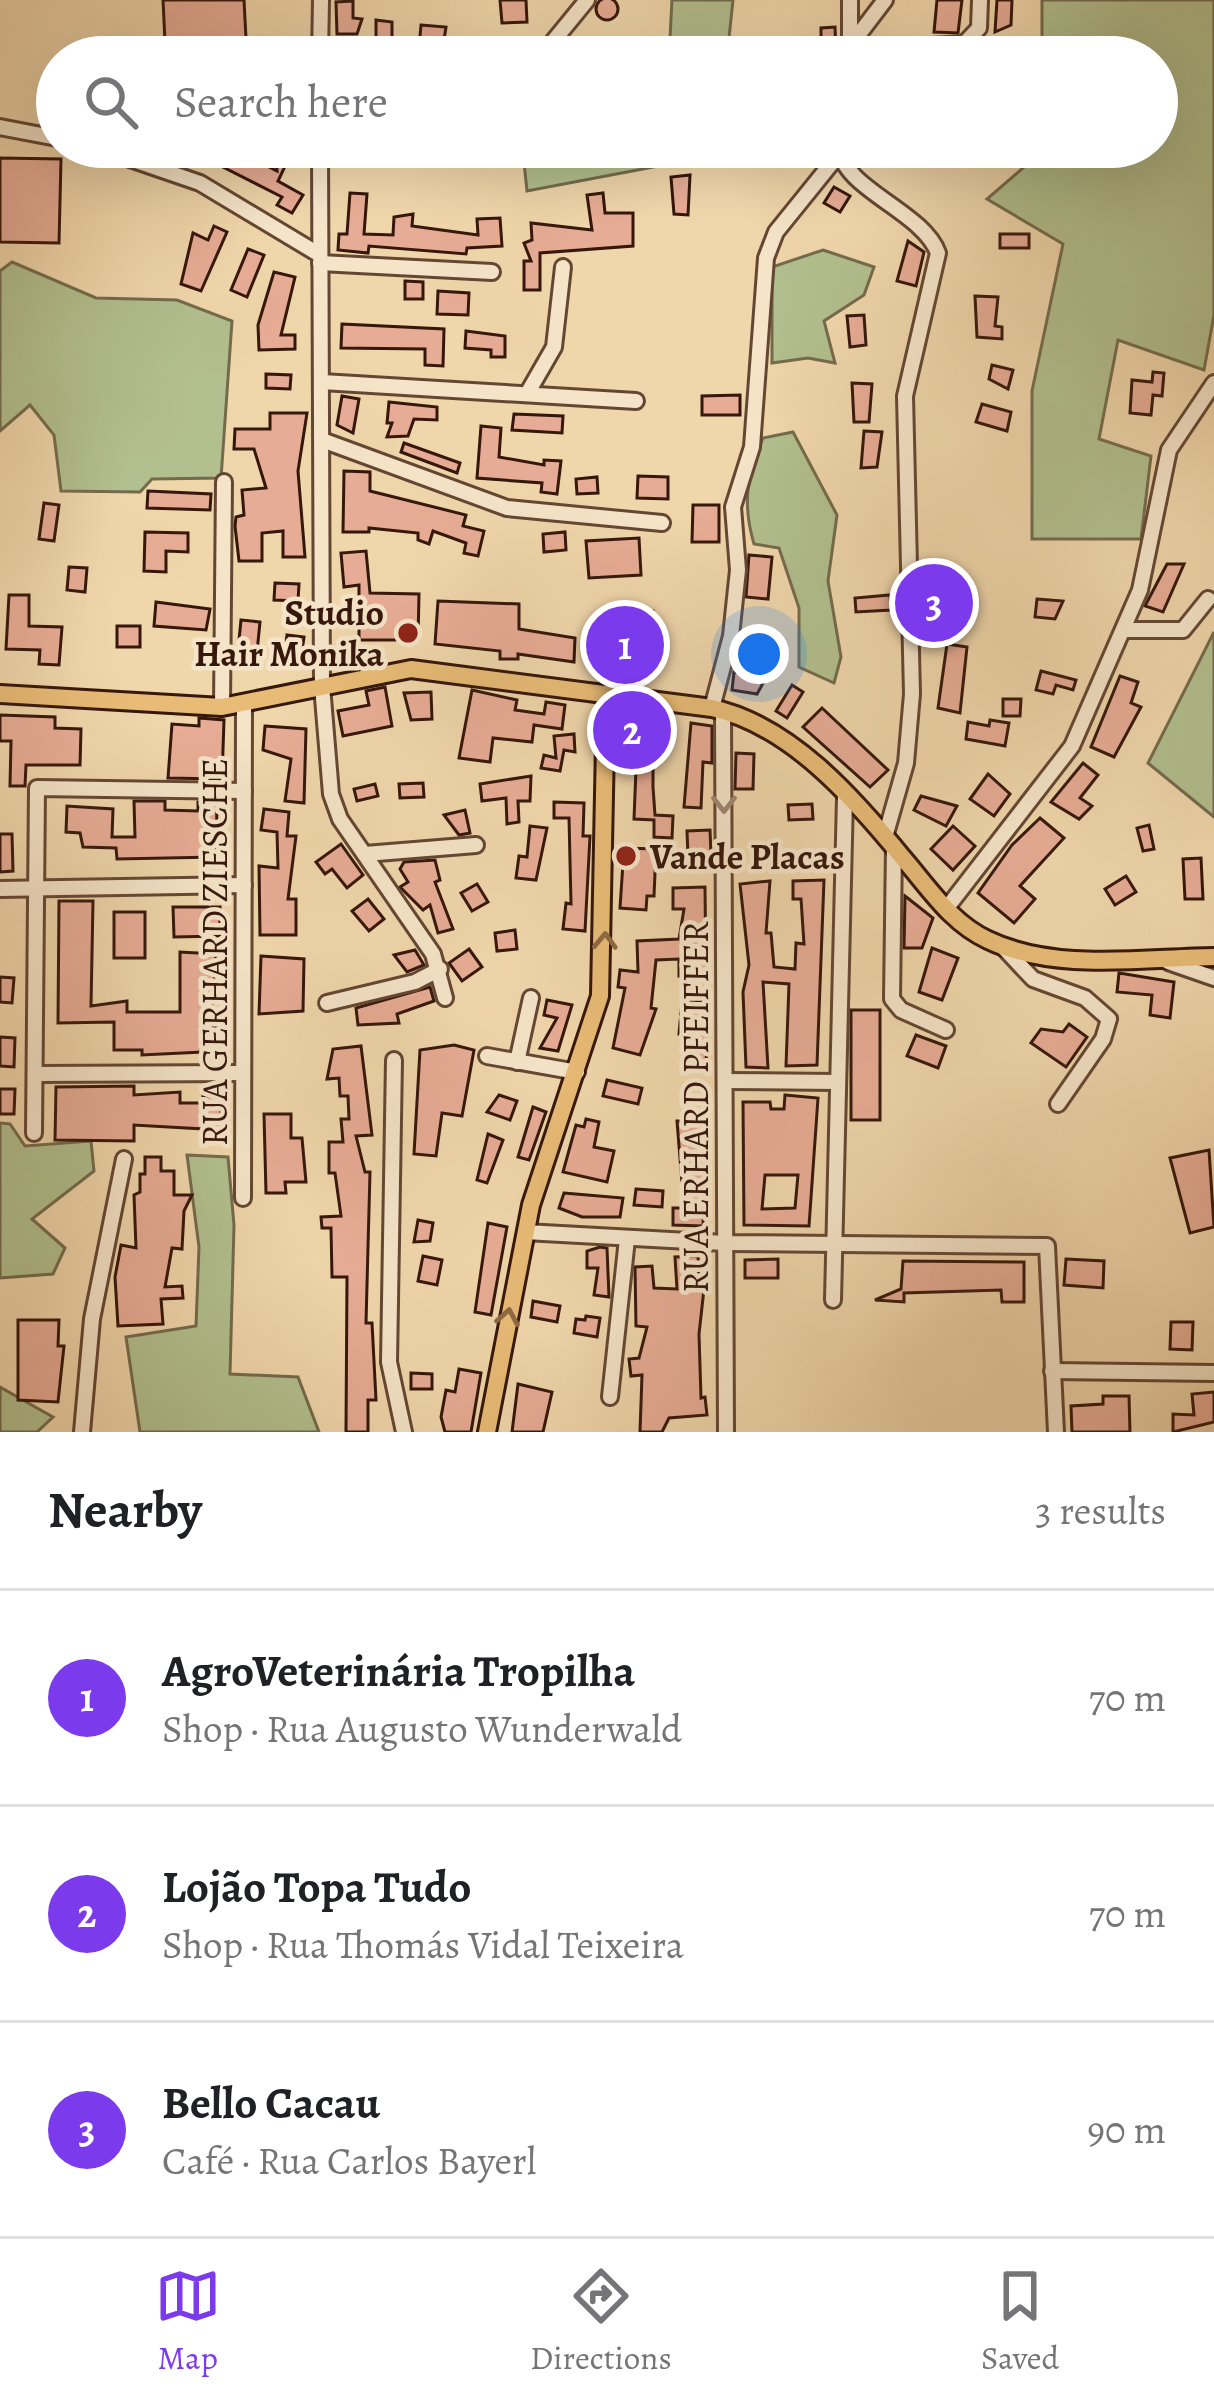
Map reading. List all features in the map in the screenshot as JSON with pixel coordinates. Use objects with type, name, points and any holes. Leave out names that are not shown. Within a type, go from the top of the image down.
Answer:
[{"type":"main road","points":[[0,694],[244,706],[411,669],[718,710],[754,721],[785,740],[889,842],[964,927],[1002,946],[1074,959],[1214,957]]},
{"type":"main road","points":[[487,1432],[524,1232],[595,1022],[604,967],[606,694]]},
{"type":"street","points":[[320,0],[320,36]]},
{"type":"street","points":[[557,36],[586,0]]},
{"type":"street","points":[[850,0],[850,36]]},
{"type":"street","points":[[860,36],[885,0]]},
{"type":"street","points":[[972,36],[979,28],[980,0]]},
{"type":"street","points":[[0,127],[36,134]]},
{"type":"street","points":[[159,168],[219,192],[320,259],[492,272]]},
{"type":"street","points":[[320,168],[322,686],[333,802],[440,969],[446,998]]},
{"type":"street","name":"RUA ERHARD PFEIFFER","points":[[729,1428],[718,710],[738,557],[733,507],[752,447],[766,258],[776,232],[825,168]]},
{"type":"street","points":[[847,168],[921,227],[938,253],[905,396],[912,694],[906,763],[889,842],[892,999],[901,1010],[946,1030]]},
{"type":"street","points":[[527,394],[554,347],[563,267]]},
{"type":"street","points":[[322,382],[636,401]]},
{"type":"street","points":[[946,909],[1065,758],[1126,630],[1147,566],[1168,450],[1214,383]]},
{"type":"street","points":[[322,440],[507,508],[662,523]]},
{"type":"street","points":[[222,707],[224,482]]},
{"type":"street","points":[[1126,630],[1183,630],[1208,598]]},
{"type":"street","name":"RUA GERHARD ZIESCHE","points":[[243,1198],[244,706]]},
{"type":"street","points":[[34,1132],[37,788],[244,791]]},
{"type":"street","points":[[833,1300],[845,797]]},
{"type":"street","points":[[365,854],[476,845]]},
{"type":"street","points":[[0,889],[244,885]]},
{"type":"street","points":[[1002,946],[1033,979],[1085,998],[1108,1019],[1102,1039],[1058,1104]]},
{"type":"street","points":[[1157,958],[1214,978]]},
{"type":"street","points":[[327,1003],[415,982],[440,969]]},
{"type":"street","points":[[517,1061],[531,998]]},
{"type":"street","points":[[487,1056],[577,1072]]},
{"type":"street","points":[[394,1060],[389,1377],[404,1432]]},
{"type":"street","points":[[35,1074],[243,1073]]},
{"type":"street","points":[[724,1081],[838,1082]]},
{"type":"street","points":[[82,1432],[89,1338],[124,1159]]},
{"type":"street","points":[[524,1232],[725,1244],[1047,1246],[1056,1432]]},
{"type":"street","points":[[610,1397],[626,1239]]},
{"type":"street","points":[[1052,1371],[1214,1373]]},
{"type":"green space","points":[[672,0],[733,0],[729,36],[670,36]]},
{"type":"green space","points":[[1042,0],[1214,0],[1214,315],[1204,370],[1118,340],[1099,439],[1151,456],[1141,539],[1032,539],[1032,391],[1063,244],[987,199],[1023,168],[1178,168],[1178,36],[1042,36]]},
{"type":"green space","points":[[525,168],[648,168],[527,191]]},
{"type":"green space","points":[[823,250],[874,267],[864,295],[824,321],[835,363],[808,358],[772,363],[772,267]]},
{"type":"green space","points":[[12,262],[96,298],[177,300],[232,321],[221,478],[152,479],[140,492],[61,491],[54,435],[30,405],[0,431],[0,271]]},
{"type":"green space","points":[[793,432],[837,515],[828,581],[841,657],[834,683],[799,667],[799,608],[779,548],[754,544],[750,529],[748,490],[763,438]]},
{"type":"green space","points":[[1214,632],[1214,817],[1148,763]]},
{"type":"green space","points":[[0,1123],[10,1124],[25,1146],[91,1141],[94,1171],[32,1219],[65,1248],[53,1274],[0,1278]]},
{"type":"green space","points":[[187,1155],[228,1157],[234,1225],[230,1374],[298,1377],[319,1432],[140,1432],[126,1337],[196,1326],[199,1247]]},
{"type":"green space","points":[[0,1387],[53,1417],[37,1432],[0,1432]]},
{"type":"building","points":[[163,0],[244,0],[246,36],[165,36]]},
{"type":"building","points":[[500,0],[526,0],[527,22],[502,23]]},
{"type":"building","points":[[937,0],[962,0],[958,33],[934,32]]},
{"type":"building","points":[[997,0],[1012,0],[1011,25],[995,32]]},
{"type":"building","points":[[353,1],[353,18],[362,19],[357,34],[337,34],[336,2]]},
{"type":"building","points":[[599,1],[615,1],[615,17],[599,17]]},
{"type":"building","points":[[376,20],[392,22],[392,36],[376,36]]},
{"type":"building","points":[[421,25],[446,27],[445,36],[420,36]]},
{"type":"building","points":[[835,27],[835,36],[821,36],[821,28]]},
{"type":"building","points":[[0,158],[36,159],[36,168],[61,168],[59,243],[0,242]]},
{"type":"building","points":[[225,168],[284,168],[278,181],[303,195],[292,213],[277,205],[282,197]]},
{"type":"building","points":[[690,175],[688,215],[674,214],[671,177]]},
{"type":"building","points":[[834,187],[850,196],[840,212],[824,203]]},
{"type":"building","points":[[350,193],[367,194],[364,234],[393,235],[394,217],[413,214],[412,226],[478,235],[477,219],[500,218],[502,246],[467,248],[466,254],[369,246],[368,253],[338,250],[339,234],[347,234]]},
{"type":"building","points":[[603,193],[605,213],[633,213],[633,246],[540,253],[540,290],[524,290],[524,261],[531,261],[524,243],[532,240],[531,223],[592,230],[587,195]]},
{"type":"building","points":[[214,226],[227,232],[201,291],[181,284],[193,233],[208,240]]},
{"type":"building","points":[[1000,234],[1029,234],[1029,248],[1000,248]]},
{"type":"building","points":[[908,241],[924,252],[916,286],[897,281]]},
{"type":"building","points":[[248,249],[264,255],[247,297],[231,290]]},
{"type":"building","points":[[274,272],[295,277],[281,335],[295,335],[295,349],[259,350],[258,325]]},
{"type":"building","points":[[405,281],[423,282],[423,299],[405,299]]},
{"type":"building","points":[[438,291],[469,293],[468,315],[437,314]]},
{"type":"building","points":[[975,296],[998,297],[995,326],[1002,327],[1002,339],[977,337]]},
{"type":"building","points":[[864,315],[866,345],[850,347],[847,316]]},
{"type":"building","points":[[342,324],[444,329],[443,366],[425,365],[425,349],[341,348]]},
{"type":"building","points":[[466,331],[505,336],[505,357],[491,357],[491,350],[465,348]]},
{"type":"building","points":[[992,365],[1013,370],[1008,389],[989,379]]},
{"type":"building","points":[[1153,372],[1164,373],[1162,396],[1153,395],[1151,415],[1130,413],[1132,380],[1152,382]]},
{"type":"building","points":[[266,374],[291,375],[290,389],[266,388]]},
{"type":"building","points":[[852,383],[872,384],[869,422],[854,422]]},
{"type":"building","points":[[740,395],[740,415],[702,415],[702,396]]},
{"type":"building","points":[[342,396],[359,399],[353,433],[337,425]]},
{"type":"building","points":[[389,402],[437,407],[437,420],[414,419],[408,436],[387,437],[392,423],[387,423]]},
{"type":"building","points":[[982,404],[1011,412],[1007,431],[976,422]]},
{"type":"building","points":[[270,413],[307,413],[298,471],[305,557],[283,557],[283,531],[262,533],[262,561],[239,561],[235,526],[236,517],[244,515],[242,490],[266,488],[254,449],[234,449],[235,429],[270,429]]},
{"type":"building","points":[[514,414],[563,416],[562,433],[512,430]]},
{"type":"building","points":[[481,426],[501,428],[499,457],[544,465],[544,460],[561,461],[557,494],[541,492],[542,483],[477,478]]},
{"type":"building","points":[[864,431],[882,432],[877,467],[861,468]]},
{"type":"building","points":[[404,443],[460,463],[457,473],[401,452]]},
{"type":"building","points":[[344,471],[370,472],[370,491],[466,515],[463,526],[484,531],[478,556],[464,553],[466,543],[433,531],[429,544],[418,540],[418,533],[369,528],[369,532],[343,532]]},
{"type":"building","points":[[638,476],[668,477],[668,499],[637,498]]},
{"type":"building","points":[[597,477],[598,493],[577,494],[576,479]]},
{"type":"building","points":[[148,491],[211,494],[210,510],[147,508]]},
{"type":"building","points":[[44,503],[59,505],[54,541],[39,539]]},
{"type":"building","points":[[693,505],[719,505],[719,542],[692,542]]},
{"type":"building","points":[[145,532],[188,533],[188,552],[166,551],[166,572],[144,571]]},
{"type":"building","points":[[565,532],[566,550],[544,552],[543,534]]},
{"type":"building","points":[[639,538],[641,575],[589,578],[586,541]]},
{"type":"building","points":[[366,551],[370,593],[419,594],[418,640],[359,640],[359,585],[344,587],[341,553]]},
{"type":"building","points":[[749,555],[772,557],[768,599],[746,597]]},
{"type":"building","points":[[1167,564],[1184,564],[1163,612],[1145,606]]},
{"type":"building","points":[[69,567],[87,568],[85,592],[67,590]]},
{"type":"building","points":[[275,583],[299,584],[298,601],[274,600]]},
{"type":"building","points":[[9,595],[29,595],[29,626],[62,627],[59,665],[39,664],[40,650],[6,649]]},
{"type":"building","points":[[890,595],[891,610],[856,612],[855,598]]},
{"type":"building","points":[[1037,599],[1063,601],[1055,619],[1035,617]]},
{"type":"building","points":[[438,601],[519,604],[519,629],[575,638],[574,662],[518,654],[518,659],[500,659],[500,651],[435,644]]},
{"type":"building","points":[[156,602],[210,609],[206,630],[154,626]]},
{"type":"building","points":[[653,611],[654,650],[602,652],[601,613]]},
{"type":"building","points":[[241,620],[260,622],[257,652],[238,650]]},
{"type":"building","points":[[117,626],[140,626],[140,647],[117,647]]},
{"type":"building","points":[[757,630],[777,636],[767,676],[757,694],[732,690],[734,672],[744,673]]},
{"type":"building","points":[[287,635],[304,637],[300,665],[283,663]]},
{"type":"building","points":[[947,644],[967,647],[960,713],[938,708]]},
{"type":"building","points":[[1041,671],[1076,680],[1073,690],[1056,685],[1053,694],[1036,690]]},
{"type":"building","points":[[1120,676],[1138,682],[1131,703],[1141,707],[1114,757],[1091,747]]},
{"type":"building","points":[[792,685],[803,692],[787,718],[776,711]]},
{"type":"building","points":[[385,687],[392,726],[343,736],[338,711],[369,705],[366,691]]},
{"type":"building","points":[[472,690],[517,700],[515,710],[544,714],[546,702],[565,705],[562,729],[534,725],[532,742],[493,738],[490,762],[459,758]]},
{"type":"building","points":[[431,692],[432,719],[411,720],[404,693]]},
{"type":"building","points":[[1003,699],[1021,699],[1020,716],[1003,716]]},
{"type":"building","points":[[822,708],[888,770],[870,787],[803,727]]},
{"type":"building","points":[[0,715],[55,717],[55,728],[81,729],[80,765],[26,765],[25,786],[10,786],[11,741],[0,741]]},
{"type":"building","points":[[620,717],[672,717],[672,742],[653,742],[653,787],[655,815],[673,816],[672,838],[654,837],[654,820],[634,819],[636,769],[620,769]]},
{"type":"building","points":[[199,718],[224,720],[222,779],[168,778],[172,724],[199,726]]},
{"type":"building","points":[[990,720],[1009,723],[1005,746],[966,739],[968,722],[989,726]]},
{"type":"building","points":[[691,723],[712,726],[712,763],[703,762],[701,808],[684,807]]},
{"type":"building","points":[[265,726],[306,729],[304,803],[285,801],[291,759],[263,750]]},
{"type":"building","points":[[574,734],[575,752],[564,750],[560,771],[541,768],[544,755],[556,758],[554,736]]},
{"type":"building","points":[[736,753],[754,754],[753,789],[735,789]]},
{"type":"building","points":[[1083,763],[1098,775],[1080,798],[1092,806],[1079,819],[1051,802]]},
{"type":"building","points":[[988,774],[1010,794],[994,816],[970,799]]},
{"type":"building","points":[[531,776],[530,801],[518,801],[519,822],[507,824],[506,798],[482,801],[480,784]]},
{"type":"building","points":[[423,783],[424,797],[400,798],[399,784]]},
{"type":"building","points":[[375,784],[378,796],[357,801],[354,789]]},
{"type":"building","points":[[921,796],[957,806],[946,826],[914,810]]},
{"type":"building","points":[[134,801],[165,801],[165,810],[198,811],[198,802],[217,802],[216,857],[117,859],[116,848],[83,847],[80,833],[66,832],[67,806],[113,809],[112,837],[135,837]]},
{"type":"building","points":[[554,802],[584,803],[583,836],[590,836],[585,931],[563,929],[566,903],[571,904],[569,818],[554,818]]},
{"type":"building","points":[[812,804],[813,819],[789,820],[788,805]]},
{"type":"building","points":[[264,809],[289,812],[287,836],[296,836],[288,899],[296,899],[296,935],[260,935],[259,866],[278,868],[277,832],[261,830]]},
{"type":"building","points":[[465,810],[470,833],[459,835],[444,815]]},
{"type":"building","points":[[1040,818],[1064,838],[1020,886],[1035,899],[1014,923],[978,893],[1012,845]]},
{"type":"building","points":[[1149,825],[1154,849],[1143,851],[1137,828]]},
{"type":"building","points":[[530,826],[547,828],[536,880],[516,878],[519,856],[527,857]]},
{"type":"building","points":[[953,826],[975,846],[953,870],[931,849]]},
{"type":"building","points":[[710,830],[711,855],[688,856],[687,831]]},
{"type":"building","points":[[0,834],[12,834],[13,871],[0,872]]},
{"type":"building","points":[[341,844],[363,875],[347,888],[332,869],[325,874],[316,862]]},
{"type":"building","points":[[624,848],[656,849],[654,896],[647,896],[646,910],[620,908]]},
{"type":"building","points":[[1201,858],[1203,899],[1185,899],[1183,859]]},
{"type":"building","points":[[435,860],[440,880],[435,882],[453,929],[438,933],[430,905],[423,910],[400,887],[408,882],[400,869],[404,862]]},
{"type":"building","points":[[1126,876],[1136,892],[1115,905],[1105,889]]},
{"type":"building","points":[[824,880],[817,1065],[786,1066],[789,984],[763,982],[768,1068],[746,1067],[743,992],[749,965],[740,884],[770,881],[766,933],[771,933],[774,967],[795,969],[796,943],[804,944],[801,899],[793,899],[793,881]]},
{"type":"building","points":[[477,884],[488,902],[472,911],[461,893]]},
{"type":"building","points":[[705,887],[706,976],[679,976],[679,959],[656,960],[651,1008],[656,1009],[640,1055],[613,1048],[625,988],[618,987],[620,970],[638,972],[637,941],[679,939],[684,909],[673,909],[673,888]]},
{"type":"building","points":[[905,896],[933,918],[922,948],[904,948]]},
{"type":"building","points":[[368,899],[384,919],[369,931],[352,911]]},
{"type":"building","points":[[59,901],[93,901],[91,1006],[127,1001],[127,1012],[180,1012],[180,952],[216,954],[211,1026],[222,1026],[223,1051],[142,1055],[142,1050],[114,1050],[114,1022],[58,1023]]},
{"type":"building","points":[[173,907],[220,907],[220,936],[174,937]]},
{"type":"building","points":[[114,912],[145,912],[145,958],[114,958]]},
{"type":"building","points":[[515,930],[517,949],[497,951],[495,933]]},
{"type":"building","points":[[932,948],[958,958],[942,1000],[919,992]]},
{"type":"building","points":[[469,949],[482,967],[462,981],[449,963]]},
{"type":"building","points":[[415,950],[424,965],[407,972],[394,955]]},
{"type":"building","points":[[261,956],[304,959],[303,1011],[259,1014]]},
{"type":"building","points":[[1119,973],[1174,982],[1170,1018],[1150,1015],[1152,995],[1117,992]]},
{"type":"building","points":[[0,977],[14,978],[12,1003],[0,1002]]},
{"type":"building","points":[[430,987],[434,1001],[397,1014],[399,1023],[358,1025],[356,1008]]},
{"type":"building","points":[[547,1000],[572,1005],[558,1051],[540,1048],[557,1018],[544,1015]]},
{"type":"building","points":[[682,1000],[708,1001],[706,1065],[687,1064],[688,1034],[679,1034]]},
{"type":"building","points":[[851,1010],[880,1010],[880,1120],[851,1120]]},
{"type":"building","points":[[1069,1024],[1087,1037],[1066,1067],[1031,1043],[1041,1029],[1063,1032]]},
{"type":"building","points":[[916,1035],[946,1046],[938,1068],[907,1056]]},
{"type":"building","points":[[0,1037],[15,1038],[14,1067],[0,1066]]},
{"type":"building","points":[[454,1045],[474,1050],[462,1116],[442,1113],[436,1156],[414,1154],[420,1050]]},
{"type":"building","points":[[361,1046],[372,1135],[356,1136],[365,1172],[370,1172],[366,1323],[372,1323],[376,1400],[368,1400],[368,1432],[346,1432],[347,1277],[332,1277],[331,1228],[322,1228],[321,1217],[341,1216],[335,1173],[329,1173],[329,1142],[343,1142],[341,1119],[349,1119],[348,1096],[340,1096],[339,1078],[327,1079],[333,1049]]},
{"type":"building","points":[[607,1080],[642,1088],[638,1104],[603,1096]]},
{"type":"building","points":[[134,1086],[134,1095],[180,1092],[180,1103],[203,1103],[203,1096],[221,1096],[221,1142],[203,1142],[203,1129],[134,1125],[134,1141],[55,1140],[56,1087]]},
{"type":"building","points":[[0,1089],[15,1089],[14,1114],[0,1114]]},
{"type":"building","points":[[499,1095],[517,1101],[510,1120],[487,1112]]},
{"type":"building","points":[[785,1095],[818,1098],[809,1226],[744,1225],[743,1102],[770,1102],[771,1109],[784,1109]],"holes":[[[765,1175],[798,1175],[795,1208],[762,1209]]]},
{"type":"building","points":[[533,1107],[546,1112],[529,1160],[518,1157]]},
{"type":"building","points":[[264,1114],[291,1114],[291,1138],[302,1138],[306,1182],[285,1182],[286,1193],[266,1193]]},
{"type":"building","points":[[586,1119],[599,1122],[594,1147],[614,1151],[607,1182],[563,1172],[576,1125],[584,1127]]},
{"type":"building","points":[[677,1121],[707,1121],[703,1226],[673,1225],[673,1208],[684,1208]]},
{"type":"building","points":[[488,1134],[503,1140],[487,1183],[477,1180]]},
{"type":"building","points":[[1209,1150],[1214,1227],[1190,1233],[1170,1158]]},
{"type":"building","points":[[145,1157],[161,1157],[161,1171],[174,1171],[174,1195],[192,1195],[184,1211],[182,1249],[172,1248],[165,1287],[182,1286],[183,1298],[161,1299],[163,1324],[118,1326],[115,1277],[121,1245],[136,1248],[134,1195],[140,1192]]},
{"type":"building","points":[[636,1189],[663,1191],[662,1207],[634,1205]]},
{"type":"building","points":[[564,1193],[623,1198],[620,1217],[582,1217],[559,1208]]},
{"type":"building","points":[[418,1220],[433,1223],[430,1241],[414,1242]]},
{"type":"building","points":[[488,1223],[507,1227],[491,1315],[475,1312]]},
{"type":"building","points":[[607,1248],[609,1297],[594,1295],[598,1268],[587,1268],[587,1251]]},
{"type":"building","points":[[423,1256],[442,1260],[437,1285],[418,1281]]},
{"type":"building","points":[[698,1256],[699,1280],[705,1280],[699,1334],[701,1398],[705,1397],[707,1415],[669,1418],[662,1432],[640,1432],[642,1375],[631,1376],[629,1359],[639,1358],[647,1327],[636,1326],[635,1267],[652,1266],[654,1288],[677,1289],[675,1257]]},
{"type":"building","points":[[778,1259],[778,1278],[745,1278],[745,1260]]},
{"type":"building","points":[[1066,1259],[1104,1261],[1103,1288],[1064,1285]]},
{"type":"building","points":[[903,1261],[1024,1262],[1024,1302],[1002,1302],[1001,1290],[904,1293],[904,1302],[875,1300],[901,1289]]},
{"type":"building","points":[[533,1301],[560,1306],[557,1322],[531,1317]]},
{"type":"building","points":[[600,1318],[597,1337],[574,1333],[576,1319]]},
{"type":"building","points":[[18,1320],[59,1320],[58,1346],[64,1346],[58,1402],[18,1400]]},
{"type":"building","points":[[1171,1322],[1193,1322],[1192,1350],[1170,1349]]},
{"type":"building","points":[[459,1369],[481,1373],[471,1432],[445,1432],[441,1417],[446,1390],[455,1392]]},
{"type":"building","points":[[411,1373],[432,1374],[432,1389],[411,1389]]},
{"type":"building","points":[[518,1384],[552,1392],[543,1432],[512,1432]]},
{"type":"building","points":[[1214,1392],[1214,1422],[1173,1432],[1173,1414],[1194,1415],[1192,1394]]},
{"type":"building","points":[[1103,1396],[1129,1396],[1130,1432],[1072,1432],[1071,1406],[1103,1404]]},
{"type":"place","name":"Bello Cacau","points":[[934,603]]},
{"type":"place","name":"Studio Hair Monika","points":[[408,633]]},
{"type":"place","name":"AgroVeterinária Tropilha","points":[[625,645]]},
{"type":"place","name":"Lojão Topa Tudo","points":[[632,730]]},
{"type":"place","name":"Vande Placas","points":[[626,856]]}]
